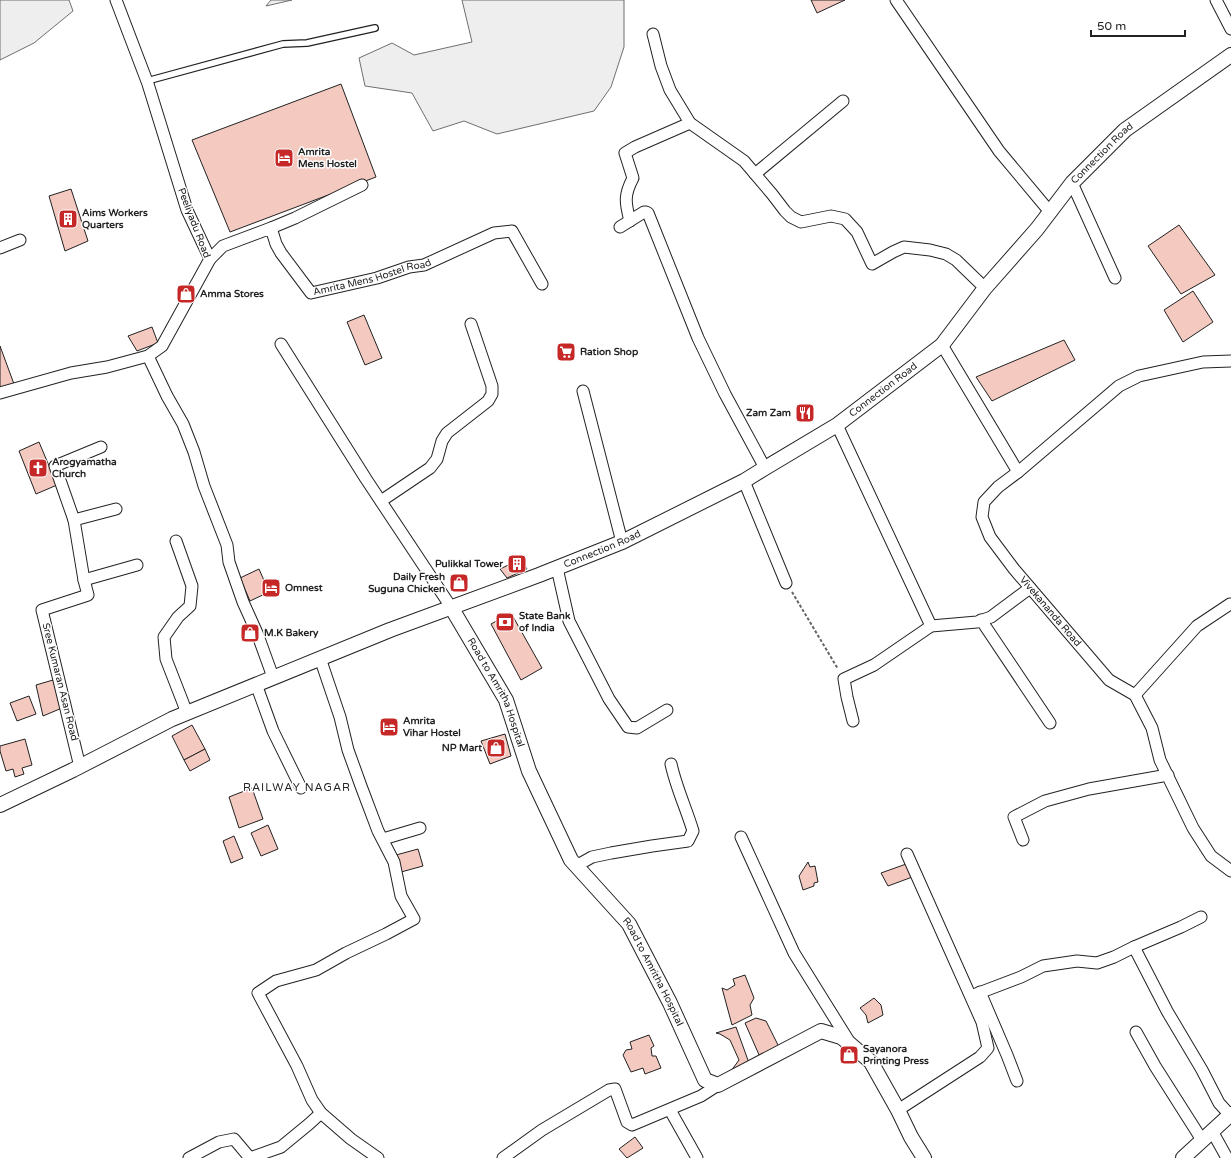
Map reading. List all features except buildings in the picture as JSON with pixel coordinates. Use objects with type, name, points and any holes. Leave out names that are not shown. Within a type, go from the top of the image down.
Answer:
[{"type":"street","name":"Peeliyadu Road","points":[[0,393],[71,374],[148,356],[162,346],[210,259],[187,210],[147,81],[116,0]]},
{"type":"street","points":[[896,0],[998,151],[1050,212]]},
{"type":"street","points":[[1216,0],[1231,29]]},
{"type":"street","points":[[653,34],[661,66],[670,90],[690,123],[744,162],[785,211],[792,217],[801,222],[831,216],[845,219],[857,232],[872,264],[904,247],[930,250],[946,254],[956,260],[985,288]]},
{"type":"street","name":"Connection Road","points":[[0,804],[80,767],[172,719],[320,658],[622,542],[744,481],[837,425],[942,345],[985,288],[1050,212],[1072,183],[1125,130],[1231,55]]},
{"type":"street","points":[[755,174],[843,101]]},
{"type":"street","points":[[630,221],[626,205],[627,189],[633,178],[625,153],[635,147],[690,123]]},
{"type":"street","points":[[1072,183],[1115,278]]},
{"type":"street","points":[[210,259],[223,246],[295,218],[362,185]]},
{"type":"street","points":[[620,227],[644,212],[648,213],[698,338],[725,394],[765,468]]},
{"type":"street","name":"Amrita Mens Hostel Road","points":[[270,228],[278,249],[311,293],[377,278],[409,267],[424,265],[494,233],[512,231],[542,284]]},
{"type":"street","points":[[0,248],[20,240]]},
{"type":"street","points":[[381,501],[430,468],[437,460],[442,441],[447,433],[488,401],[492,394],[492,386],[471,324]]},
{"type":"street","points":[[281,344],[362,472],[451,607]]},
{"type":"street","points":[[942,345],[1018,472]]},
{"type":"street","points":[[148,356],[167,396],[183,424],[194,452],[204,486],[228,545],[229,562],[273,678]]},
{"type":"street","name":"Vivekananda Road","points":[[1135,695],[1109,680],[1014,569],[990,537],[982,517],[984,502],[998,487],[1018,472],[1119,386],[1139,376],[1203,362],[1231,361]]},
{"type":"street","points":[[583,391],[622,542]]},
{"type":"street","points":[[837,425],[930,626]]},
{"type":"street","name":"Sree Kumaran Asan Road","points":[[80,767],[42,610],[88,595],[74,520],[55,466],[101,447]]},
{"type":"street","points":[[744,481],[786,583]]},
{"type":"street","points":[[74,520],[116,509]]},
{"type":"street","points":[[176,541],[192,586],[190,606],[178,617],[164,637],[166,659],[187,713]]},
{"type":"street","points":[[84,580],[137,565]]},
{"type":"street","points":[[557,568],[569,621],[609,699],[628,727],[637,728],[667,710]]},
{"type":"street","points":[[853,721],[844,679],[874,665],[930,626],[977,622],[991,617],[1030,588]]},
{"type":"street","points":[[1230,604],[1197,626],[1135,695],[1152,728],[1160,760],[1198,837],[1211,856],[1231,871]]},
{"type":"street","name":"Road to Amritha Hospital","points":[[451,607],[506,700],[529,771],[571,860],[629,924],[670,1003],[705,1080],[718,1085]]},
{"type":"street","points":[[981,620],[1050,723]]},
{"type":"street","points":[[320,658],[340,717],[348,750],[361,786],[394,862],[401,896],[414,919],[346,953],[316,970],[276,981],[258,993],[297,1066],[312,1100],[321,1113],[351,1139],[378,1158]]},
{"type":"street","points":[[256,684],[273,731],[300,788]]},
{"type":"street","points":[[576,866],[592,858],[611,853],[688,841],[693,831],[682,796],[674,779],[671,764]]},
{"type":"street","points":[[1023,840],[1014,818],[1046,800],[1089,789],[1168,775]]},
{"type":"street","points":[[383,839],[420,828]]},
{"type":"street","points":[[741,837],[794,953],[850,1044]]},
{"type":"street","points":[[907,854],[1007,1055],[1017,1081]]},
{"type":"street","points":[[976,994],[1021,977],[1043,966],[1077,961],[1097,963],[1114,957],[1201,917]]},
{"type":"street","points":[[1134,947],[1167,1011],[1202,1070],[1219,1103],[1230,1115],[1183,1158]]},
{"type":"street","points":[[898,1110],[980,1057],[988,1048],[976,994]]},
{"type":"street","points":[[503,1158],[542,1130],[609,1090],[615,1090],[627,1122],[632,1125],[701,1096],[718,1085],[821,1031],[841,1037],[871,1062],[898,1110],[911,1137],[924,1158]]},
{"type":"street","points":[[1136,1032],[1155,1066],[1207,1136],[1227,1158]]},
{"type":"street","points":[[670,1110],[697,1158]]},
{"type":"street","points":[[189,1158],[218,1142],[234,1139],[250,1158],[281,1147],[321,1113]]},
{"type":"lane","points":[[147,81],[283,44],[307,43],[375,28]]},
{"type":"path","points":[[786,583],[844,679]]},
{"type":"shaded area","points":[[0,0],[69,0],[73,11],[34,43],[0,60]]},
{"type":"shaded area","points":[[271,0],[292,0],[266,6]]},
{"type":"shaded area","points":[[462,0],[624,0],[624,47],[611,87],[594,111],[497,134],[464,121],[433,131],[412,93],[365,86],[359,58],[392,43],[414,55],[472,42]]},
{"type":"place","name":"Amrita Mens Hostel","points":[[284,158]]},
{"type":"place","name":"Aims Workers Quarters","points":[[68,219]]},
{"type":"place","name":"Amma Stores","points":[[186,294]]},
{"type":"place","name":"Ration Shop","points":[[566,352]]},
{"type":"place","name":"Zam Zam","points":[[805,413]]},
{"type":"place","name":"Arogyamatha Church","points":[[38,468]]},
{"type":"place","name":"Pulikkal Tower","points":[[517,564]]},
{"type":"place","name":"Daily Fresh Suguna Chicken","points":[[459,583]]},
{"type":"place","name":"Omnest","points":[[271,588]]},
{"type":"place","name":"State Bank of India","points":[[505,622]]},
{"type":"place","name":"M.K Bakery","points":[[250,633]]},
{"type":"place","name":"Amrita Vihar Hostel","points":[[389,727]]},
{"type":"place","name":"NP Mart","points":[[496,748]]},
{"type":"place","name":"Sayanora Printing Press","points":[[849,1055]]},
{"type":"district","name":"RAILWAY NAGAR","points":[[297,787]]}]
